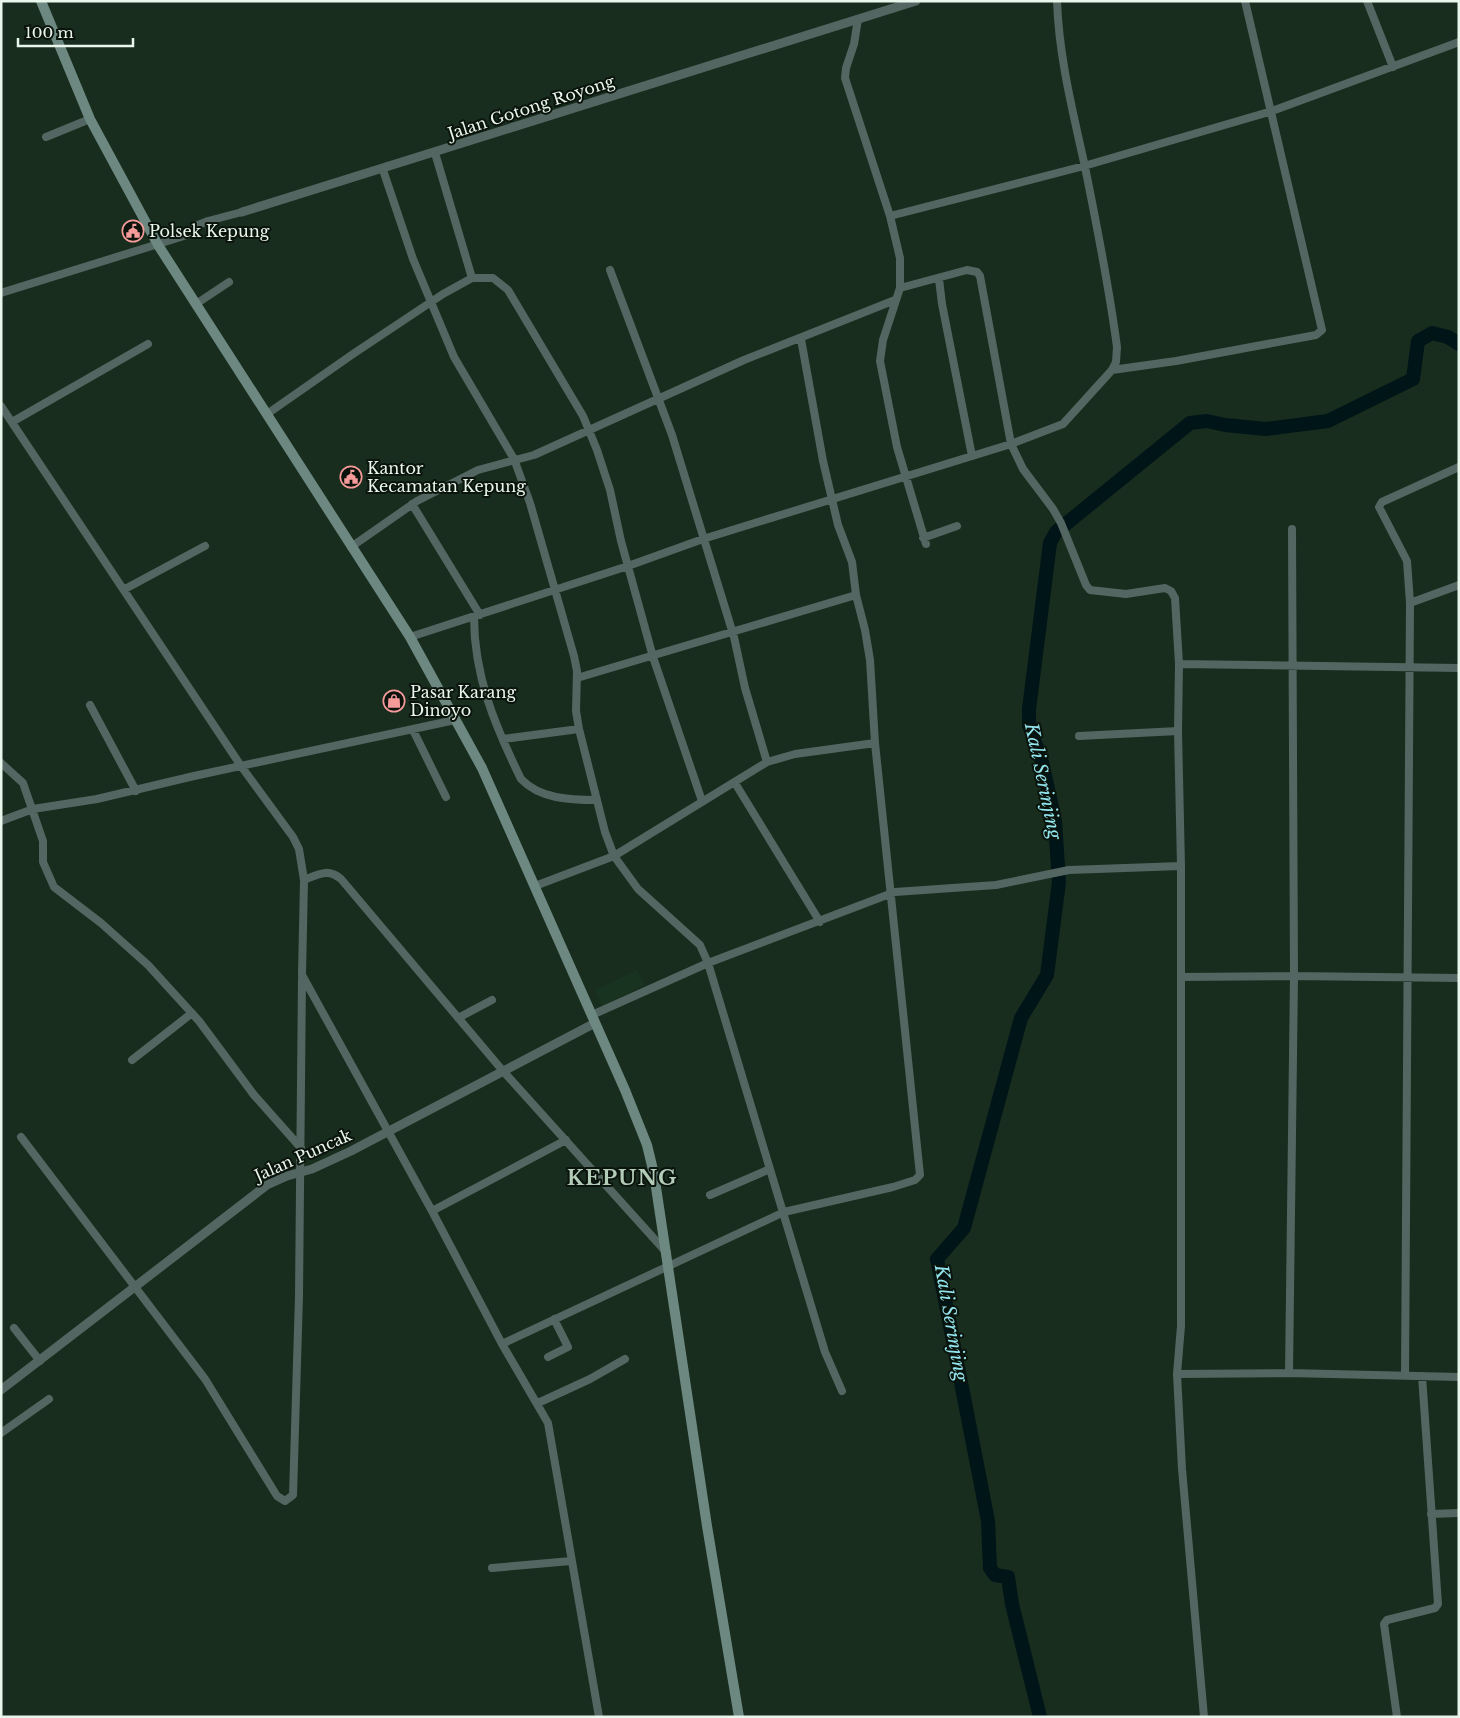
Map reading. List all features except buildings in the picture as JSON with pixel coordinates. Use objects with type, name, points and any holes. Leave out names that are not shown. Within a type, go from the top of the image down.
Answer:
[{"type":"main road","points":[[41,1],[90,119],[158,245],[410,637],[482,768],[594,1019],[647,1146],[654,1174],[667,1253],[710,1546],[739,1717]]},
{"type":"street","name":"Jalan Gotong Royong","points":[[1,293],[187,235],[203,223],[383,170],[916,1]]},
{"type":"street","points":[[410,637],[628,566],[703,539],[1012,444],[1063,424],[1112,370],[1116,362],[1117,342],[1069,96],[1059,35],[1057,1]]},
{"type":"street","points":[[1112,370],[1195,358],[1316,335],[1320,332],[1321,324],[1245,1]]},
{"type":"street","points":[[1367,1],[1393,68]]},
{"type":"street","points":[[858,19],[845,78],[890,216],[900,258],[900,288],[883,340],[880,362],[896,448],[924,541],[957,526]]},
{"type":"street","points":[[890,216],[1084,166],[1272,111],[1393,68],[1459,42]]},
{"type":"street","points":[[46,137],[90,119]]},
{"type":"street","points":[[435,153],[472,278]]},
{"type":"street","points":[[383,170],[430,303],[454,357],[514,459],[530,503],[556,590],[577,678],[576,711],[579,729],[605,832],[614,856],[638,888],[700,945],[703,966],[766,1170],[825,1352],[842,1391]]},
{"type":"street","points":[[610,270],[659,400],[733,633],[752,715],[767,762]]},
{"type":"street","points":[[900,288],[973,270],[980,276],[1012,444],[1023,469],[1062,523],[1082,576],[1090,590],[1126,594],[1159,588],[1171,591],[1175,598],[1179,664],[1178,731],[1182,866],[1181,1326],[1176,1374],[1182,1469],[1204,1717]]},
{"type":"street","points":[[267,414],[430,303],[472,278],[494,278],[508,290],[583,416],[589,431],[610,490],[628,566],[653,657],[702,801]]},
{"type":"street","points":[[939,279],[942,304],[972,456]]},
{"type":"street","points":[[196,304],[229,282]]},
{"type":"street","points":[[351,547],[412,504],[478,470],[534,455],[744,360],[896,300]]},
{"type":"street","points":[[502,1344],[668,1264],[781,1213],[893,1187],[915,1180],[920,1175],[896,892],[875,743],[870,660],[856,595],[852,562],[831,499],[815,422],[801,339]]},
{"type":"street","points":[[12,422],[148,344]]},
{"type":"street","points":[[1,406],[125,589],[242,767],[293,837],[299,849],[304,880],[301,1148],[298,1173],[298,1326],[293,1495],[289,1500],[285,1501],[277,1496],[205,1379],[21,1136]]},
{"type":"street","points":[[1404,1375],[1410,603],[1407,561],[1391,528],[1380,512],[1380,505],[1459,467]]},
{"type":"street","points":[[412,504],[477,616],[476,663],[485,696],[520,779],[529,788],[550,796],[597,800]]},
{"type":"street","points":[[1289,1373],[1294,976],[1291,667],[1292,529]]},
{"type":"street","points":[[125,589],[205,546]]},
{"type":"street","points":[[1410,603],[1459,585]]},
{"type":"street","points":[[577,678],[733,633],[825,602],[856,595]]},
{"type":"street","points":[[1179,664],[1408,669],[1459,668]]},
{"type":"street","points":[[90,705],[136,791]]},
{"type":"street","points":[[1,822],[33,809],[136,791],[194,776],[455,720]]},
{"type":"street","points":[[503,739],[579,729]]},
{"type":"street","points":[[414,730],[446,797]]},
{"type":"street","points":[[1079,736],[1178,731]]},
{"type":"street","points":[[535,886],[614,856],[767,762],[795,754],[875,743]]},
{"type":"street","points":[[1,763],[23,783],[43,841],[43,862],[54,887],[101,923],[148,965],[192,1013],[254,1095],[301,1148]]},
{"type":"street","points":[[735,783],[820,922]]},
{"type":"street","points":[[594,1019],[703,966],[896,892],[996,885],[1037,875],[1069,870],[1182,866]]},
{"type":"street","points":[[304,880],[328,871],[335,873],[341,879],[503,1071],[667,1253]]},
{"type":"street","points":[[302,975],[432,1211],[502,1344],[548,1423],[599,1716],[589,1717]]},
{"type":"street","points":[[1181,977],[1406,976],[1459,978]]},
{"type":"street","points":[[458,1018],[492,1000]]},
{"type":"street","points":[[132,1060],[192,1013]]},
{"type":"street","name":"Jalan Puncak","points":[[1,1390],[135,1288],[255,1193],[278,1180],[327,1163],[503,1071],[594,1019]]},
{"type":"street","points":[[432,1211],[566,1140]]},
{"type":"street","points":[[710,1195],[766,1170]]},
{"type":"street","points":[[548,1357],[568,1347],[554,1318]]},
{"type":"street","points":[[14,1328],[40,1361]]},
{"type":"street","points":[[538,1403],[590,1379],[625,1359]]},
{"type":"street","points":[[1176,1374],[1289,1373],[1459,1376]]},
{"type":"street","points":[[1397,1717],[1384,1624],[1387,1620],[1435,1608],[1438,1604],[1422,1376]]},
{"type":"street","points":[[1,1433],[48,1400]]},
{"type":"street","points":[[1431,1514],[1459,1514]]},
{"type":"street","points":[[492,1568],[571,1561]]},
{"type":"shaded area","points":[[637,970],[644,985],[602,1006],[596,990]]},
{"type":"waterway","name":"Kali Serinjing","points":[[1040,1717],[1012,1604],[1008,1577],[995,1575],[990,1568],[988,1521],[937,1259],[964,1228],[1021,1018],[1047,975],[1059,882],[1055,821],[1042,762],[1029,725],[1029,709],[1050,543],[1056,532],[1190,423],[1207,421],[1225,425],[1266,429],[1328,421],[1413,379],[1418,341],[1432,333],[1448,337],[1459,344]]},
{"type":"place","name":"Polsek Kepung","points":[[133,231]]},
{"type":"place","name":"Kantor Kecamatan Kepung","points":[[351,477]]},
{"type":"place","name":"Pasar Karang Dinoyo","points":[[394,701]]},
{"type":"district","name":"KEPUNG","points":[[622,1178]]}]
